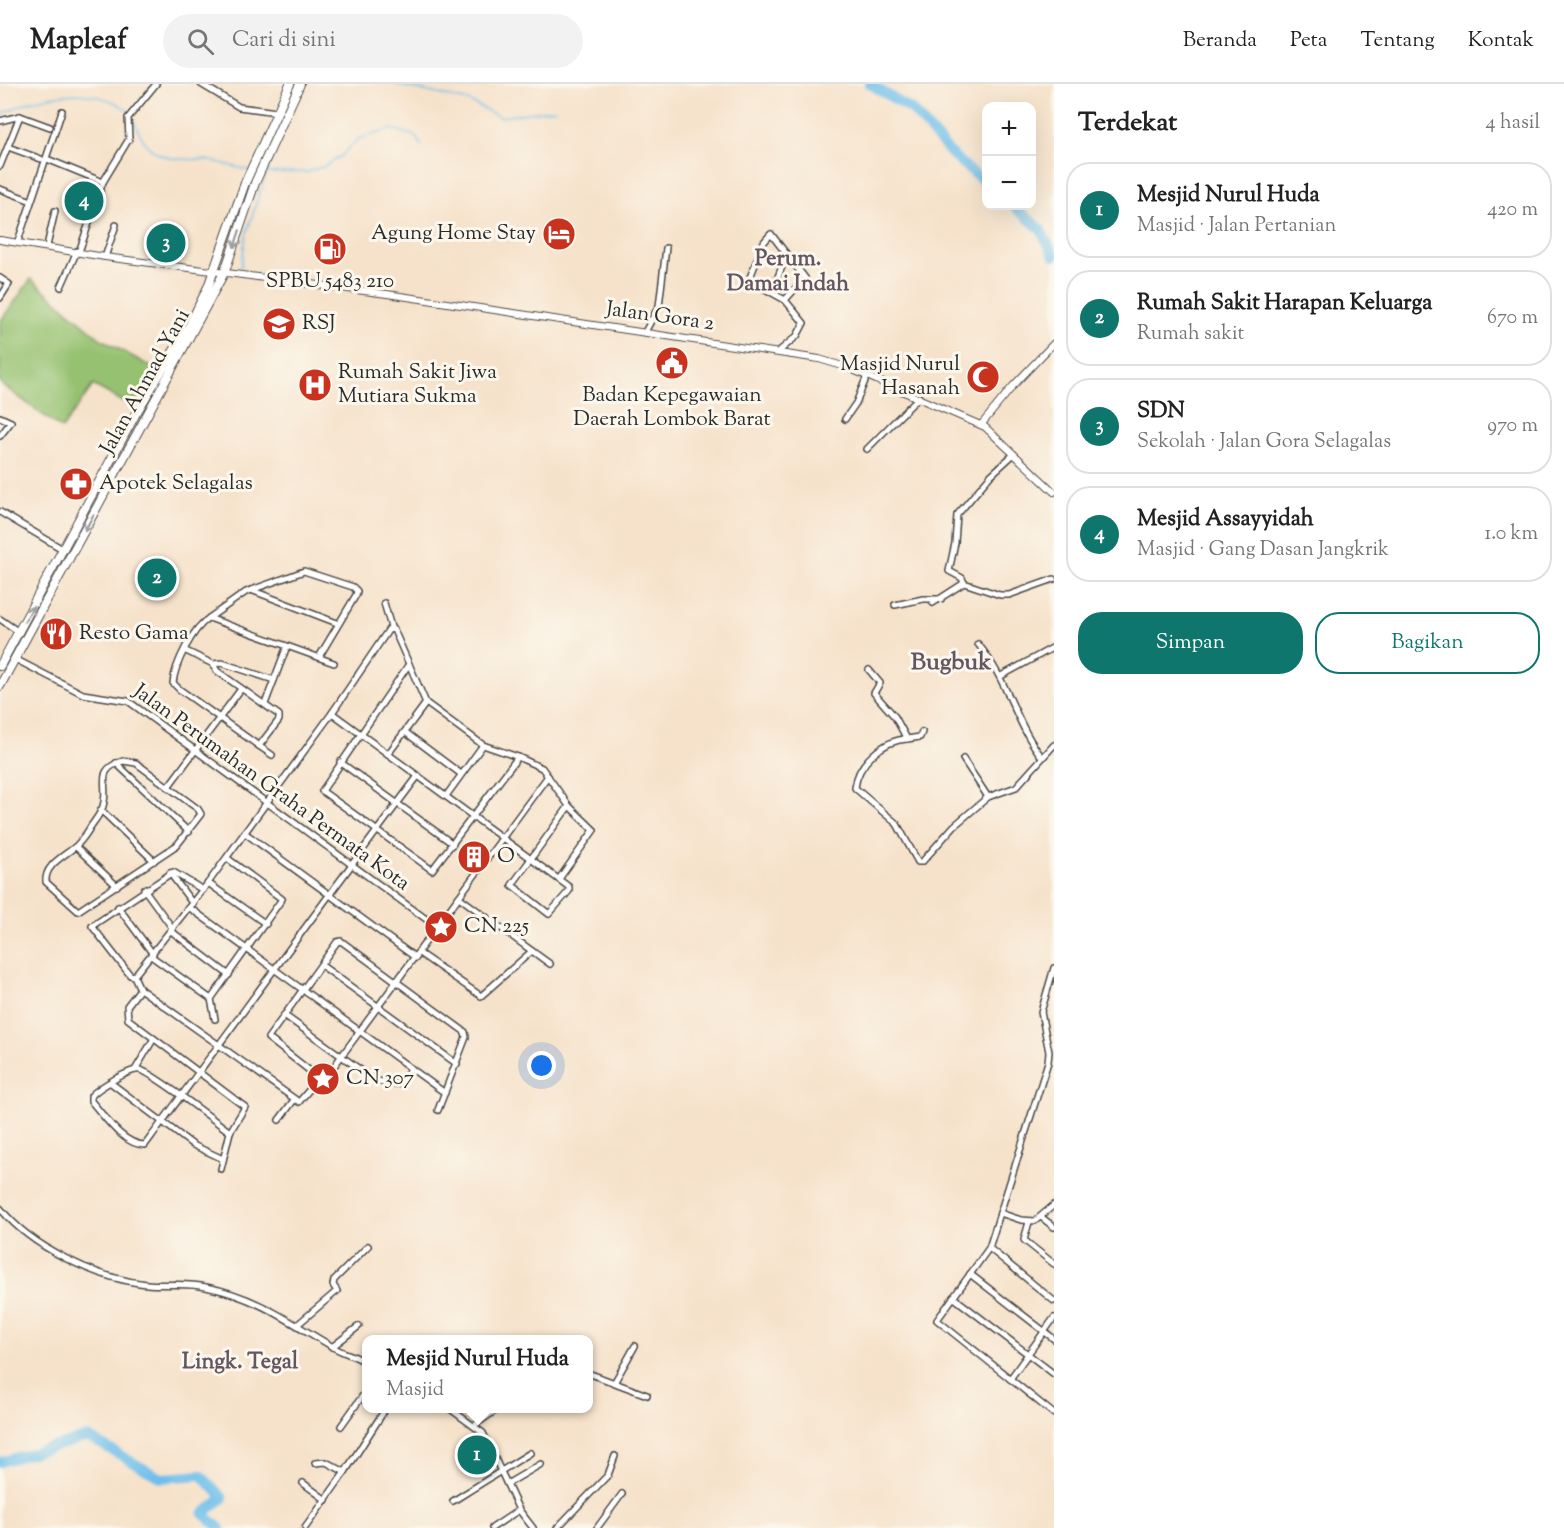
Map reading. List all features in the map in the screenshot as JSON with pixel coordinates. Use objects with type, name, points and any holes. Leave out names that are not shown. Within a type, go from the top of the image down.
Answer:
[{"type":"highway","points":[[63,560],[64,550],[135,415],[190,324],[215,271],[245,183],[260,166],[290,84]]},
{"type":"highway","points":[[266,150],[291,108],[300,84]]},
{"type":"highway","name":"Jalan Ahmad Yani","points":[[0,684],[15,659],[63,560],[225,271],[260,166]]},
{"type":"highway","points":[[242,192],[251,195]]},
{"type":"highway","points":[[0,666],[58,571]]},
{"type":"street","points":[[61,287],[78,252],[103,182],[129,139],[130,115],[156,84]]},
{"type":"street","points":[[201,84],[239,107],[278,112]]},
{"type":"street","points":[[18,242],[62,111]]},
{"type":"street","points":[[0,166],[20,116]]},
{"type":"street","points":[[0,121],[20,116],[50,127]]},
{"type":"street","points":[[8,147],[103,182]]},
{"type":"street","points":[[0,189],[29,200]]},
{"type":"street","points":[[47,246],[55,211]]},
{"type":"street","points":[[105,257],[116,225]]},
{"type":"street","points":[[778,352],[797,336],[804,325],[802,318],[785,300],[749,280],[768,235],[773,234],[805,278],[785,300]]},
{"type":"street","name":"Jalan Gora 2","points":[[0,240],[105,257],[225,271],[645,332],[834,363],[981,424],[1054,492]]},
{"type":"street","points":[[645,332],[659,306],[666,248]]},
{"type":"street","points":[[771,292],[787,254]]},
{"type":"street","points":[[0,278],[9,285],[0,298]]},
{"type":"street","points":[[981,424],[1054,343]]},
{"type":"street","points":[[844,419],[856,403],[867,376]]},
{"type":"street","points":[[867,449],[919,398]]},
{"type":"street","points":[[0,417],[11,422],[0,436]]},
{"type":"street","points":[[1014,454],[991,475],[957,515],[955,543],[949,571],[962,578],[964,583],[1000,595],[1009,595],[1054,579]]},
{"type":"street","points":[[0,512],[64,550]]},
{"type":"street","points":[[272,755],[173,683],[186,651],[196,631],[209,618],[251,590],[304,571],[353,587],[356,595],[337,623],[319,657]]},
{"type":"street","points":[[933,603],[964,583]]},
{"type":"street","points":[[251,590],[337,623]]},
{"type":"street","points":[[895,605],[923,599],[941,599]]},
{"type":"street","points":[[384,603],[391,627],[426,703],[483,745],[533,762],[548,776],[569,806],[594,830],[559,879]]},
{"type":"street","points":[[209,618],[334,663]]},
{"type":"street","points":[[0,619],[19,632]]},
{"type":"street","points":[[134,976],[191,906],[245,833],[391,627]]},
{"type":"street","points":[[978,644],[1001,676],[1032,744],[1042,757]]},
{"type":"street","points":[[265,704],[287,646]]},
{"type":"street","points":[[1001,676],[1054,647]]},
{"type":"street","points":[[186,651],[213,664],[222,663],[274,680]]},
{"type":"street","name":"Jalan Perumahan Graha Permata Kota","points":[[15,659],[83,694],[125,699],[437,927]]},
{"type":"street","points":[[213,664],[217,671],[280,717],[259,746]]},
{"type":"street","points":[[409,664],[322,787],[323,795],[430,870],[434,869],[518,757]]},
{"type":"street","points":[[869,670],[880,684],[874,693],[895,717],[907,739]]},
{"type":"street","points":[[168,787],[241,689]]},
{"type":"street","points":[[388,754],[426,703]]},
{"type":"street","points":[[332,713],[446,796],[502,838],[531,859],[559,879],[569,887],[569,891],[549,914],[512,886],[531,859],[569,806]]},
{"type":"street","points":[[405,732],[461,774]]},
{"type":"street","points":[[922,732],[920,737],[892,741],[877,751],[854,786],[897,824],[918,862],[922,862],[954,826],[988,797],[1016,787],[1054,745]]},
{"type":"street","points":[[446,796],[483,745]]},
{"type":"street","points":[[963,759],[988,797]]},
{"type":"street","points":[[123,761],[136,763],[201,811],[189,832],[177,845],[78,912],[46,882],[46,877],[58,858],[76,847],[101,810],[105,801],[103,780],[106,772],[116,763],[123,761]]},
{"type":"street","points":[[340,762],[453,844]]},
{"type":"street","points":[[116,763],[189,832]]},
{"type":"street","points":[[153,1040],[135,1070],[93,1092],[90,1098],[117,1131],[143,1145],[199,1073],[418,776]]},
{"type":"street","points":[[438,1110],[457,1064],[466,1037],[465,1032],[397,982],[341,941],[337,942],[268,1036],[269,1041],[319,1078],[326,1077],[397,982],[417,956],[548,776]]},
{"type":"street","points":[[101,810],[154,861]]},
{"type":"street","points":[[245,833],[417,956],[481,996],[532,951]]},
{"type":"street","points":[[76,847],[117,886]]},
{"type":"street","points":[[211,999],[248,950],[282,899],[226,858]]},
{"type":"street","points":[[203,890],[176,873],[170,873],[92,926],[130,975],[134,976],[140,989],[294,1100],[302,1101],[319,1078]]},
{"type":"street","points":[[170,873],[191,906],[445,1093]]},
{"type":"street","points":[[208,883],[266,924]]},
{"type":"street","points":[[144,889],[172,930],[229,975]]},
{"type":"street","points":[[459,897],[550,964]]},
{"type":"street","points":[[118,907],[152,955],[211,999],[215,1019]]},
{"type":"street","points":[[321,965],[457,1064]]},
{"type":"street","points":[[1054,968],[1041,1005],[1049,1052],[1048,1062],[989,1248],[938,1317],[938,1323],[1054,1414]]},
{"type":"street","points":[[140,989],[127,1006],[126,1012],[131,1022],[245,1107],[230,1132],[220,1169]]},
{"type":"street","points":[[284,1014],[379,1082],[399,1084],[411,1069]]},
{"type":"street","points":[[135,1070],[144,1071],[230,1132]]},
{"type":"street","points":[[111,1083],[199,1148],[223,1159]]},
{"type":"street","points":[[279,1120],[294,1100]]},
{"type":"street","points":[[1000,1213],[1029,1222],[1041,1217],[1054,1205]]},
{"type":"street","points":[[0,1208],[14,1225],[45,1247],[100,1272],[145,1284],[191,1284],[212,1288],[270,1308],[332,1347],[362,1361]]},
{"type":"street","points":[[1041,1217],[1054,1227]]},
{"type":"street","points":[[1029,1222],[1024,1240],[1054,1264]]},
{"type":"street","points":[[297,1325],[333,1298],[337,1291],[333,1285],[334,1280],[368,1246]]},
{"type":"street","points":[[989,1248],[1054,1301]]},
{"type":"street","points":[[970,1274],[1054,1339]]},
{"type":"street","points":[[953,1297],[1054,1374]]},
{"type":"street","points":[[1010,1379],[1054,1318]]},
{"type":"street","points":[[332,1347],[358,1326]]},
{"type":"street","points":[[614,1383],[635,1346]]},
{"type":"street","points":[[593,1375],[647,1395]]},
{"type":"street","points":[[341,1426],[362,1397]]},
{"type":"street","points":[[305,1528],[383,1413]]},
{"type":"street","points":[[457,1413],[483,1433],[519,1510],[534,1528]]},
{"type":"street","points":[[475,1425],[492,1413]]},
{"type":"street","points":[[453,1501],[530,1453]]},
{"type":"street","points":[[557,1528],[608,1475],[615,1456]]},
{"type":"street","points":[[315,1462],[326,1462],[345,1472]]},
{"type":"street","points":[[507,1484],[541,1464]]},
{"type":"street","points":[[303,1483],[326,1500]]},
{"type":"street","points":[[597,1528],[622,1494]]},
{"type":"street","points":[[492,1528],[519,1510]]},
{"type":"green space","points":[[31,279],[101,339],[157,370],[136,409],[93,385],[62,429],[0,383],[0,322]]},
{"type":"waterway","points":[[298,98],[306,84]]},
{"type":"waterway","points":[[394,84],[468,101],[500,117],[556,109]]},
{"type":"waterway","points":[[870,84],[912,110],[953,156],[982,180]]},
{"type":"waterway","points":[[0,115],[48,97],[81,94],[97,96],[126,109],[146,144],[163,156],[212,161],[248,170]]},
{"type":"waterway","points":[[267,172],[285,127]]},
{"type":"waterway","points":[[265,173],[307,172],[325,166],[341,156],[358,139],[392,129],[415,136],[422,146]]},
{"type":"waterway","points":[[241,267],[246,235],[265,176]]},
{"type":"waterway","points":[[1018,210],[1040,228],[1054,256]]},
{"type":"waterway","points":[[0,1462],[88,1437],[161,1478],[201,1475],[223,1498],[203,1514],[220,1528]]},
{"type":"place","name":"Mesjid Assayyidah","points":[[84,201]]},
{"type":"place","name":"Agung Home Stay","points":[[559,234]]},
{"type":"place","name":"SDN","points":[[166,243]]},
{"type":"place","name":"SPBU 5483 210","points":[[330,249]]},
{"type":"place","name":"RSJ","points":[[279,324]]},
{"type":"place","name":"Badan Kepegawaian Daerah Lombok Barat","points":[[672,363]]},
{"type":"place","name":"Masjid Nurul Hasanah","points":[[983,377]]},
{"type":"place","name":"Rumah Sakit Jiwa Mutiara Sukma","points":[[315,385]]},
{"type":"place","name":"Apotek Selagalas","points":[[76,484]]},
{"type":"place","name":"Rumah Sakit Harapan Keluarga","points":[[157,578]]},
{"type":"place","name":"Resto Gama","points":[[56,634]]},
{"type":"place","name":"O","points":[[474,857]]},
{"type":"place","name":"CN 225","points":[[441,927]]},
{"type":"place","name":"CN 307","points":[[323,1079]]},
{"type":"place","name":"Mesjid Nurul Huda","points":[[477,1455]]},
{"type":"district","name":"Perum. Damai Indah","points":[[788,272]]},
{"type":"district","name":"Bugbuk","points":[[951,663]]},
{"type":"district","name":"Lingk. Tegal","points":[[240,1363]]}]
